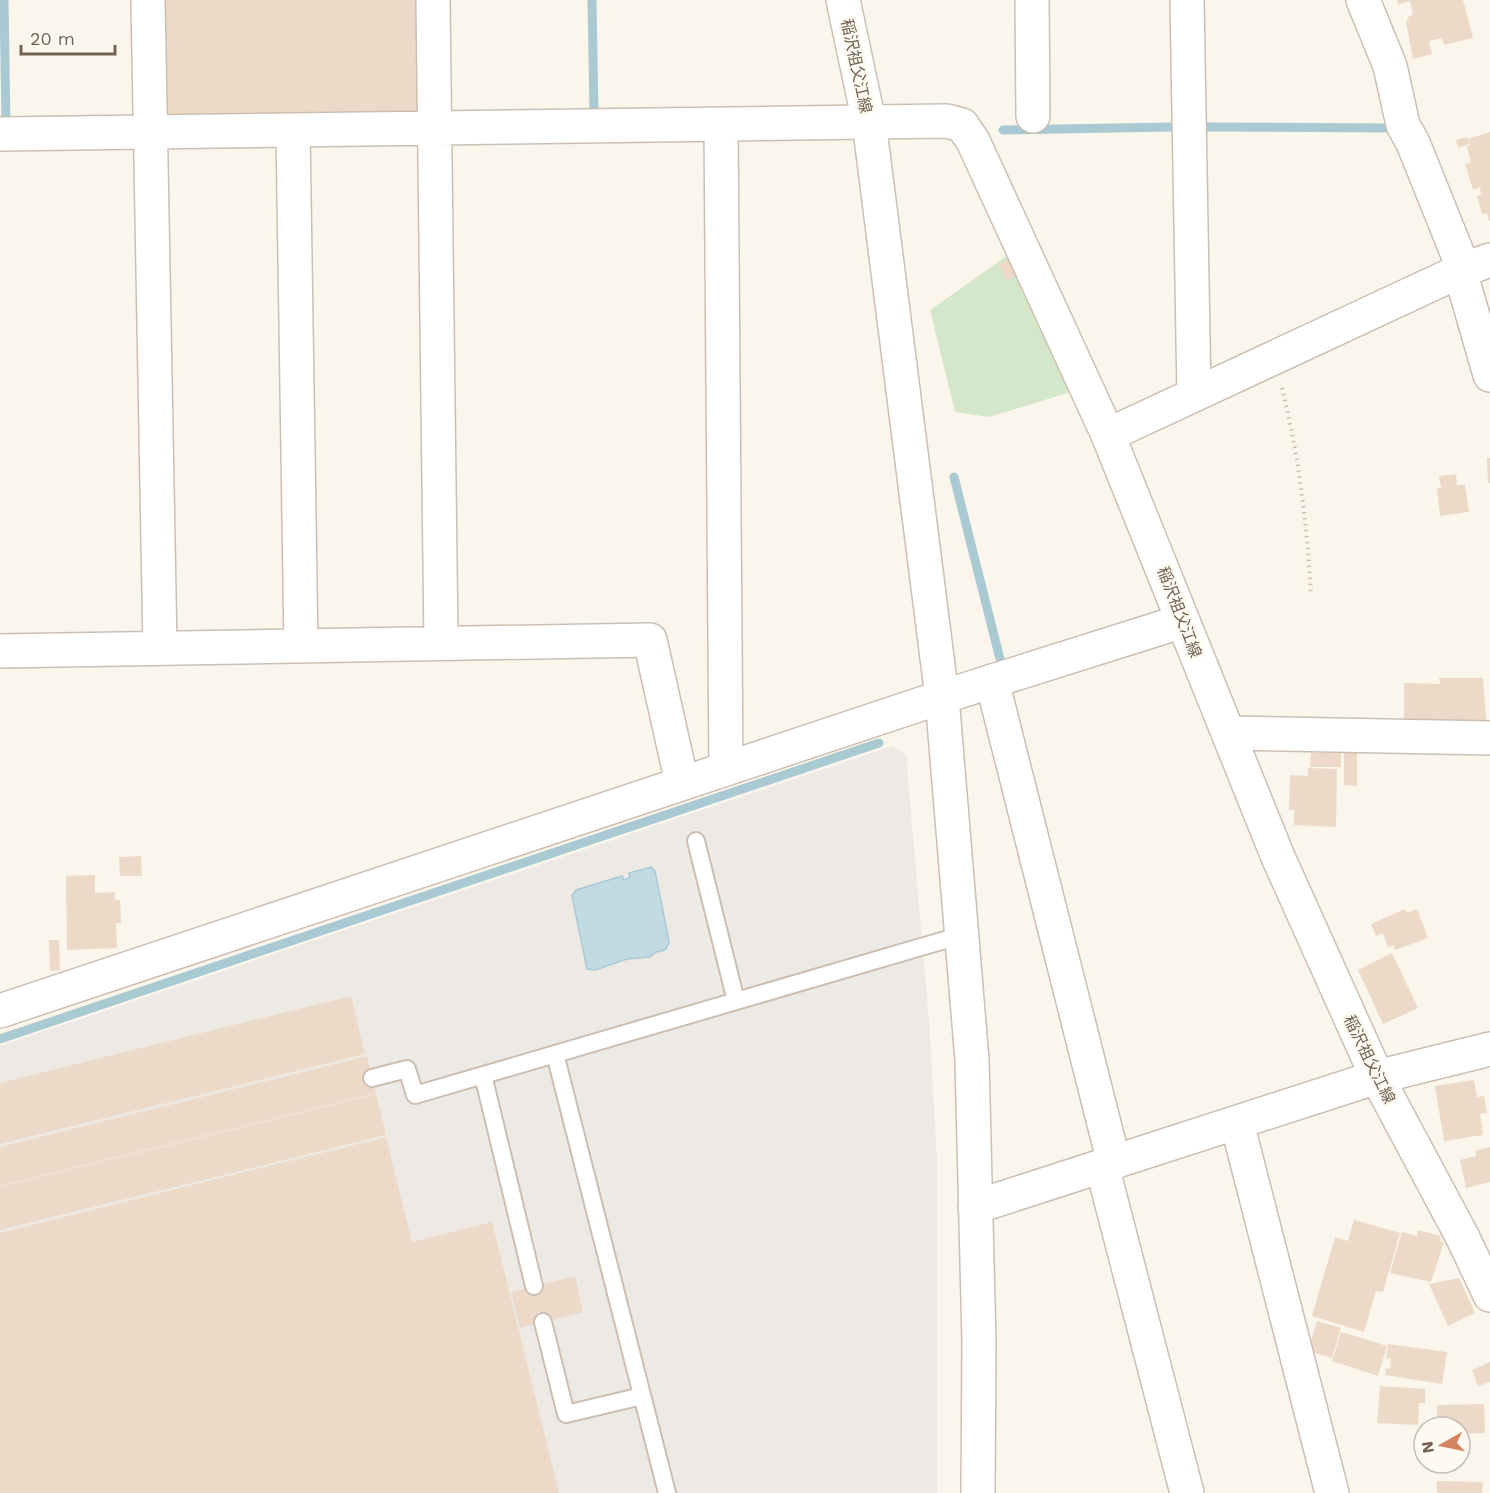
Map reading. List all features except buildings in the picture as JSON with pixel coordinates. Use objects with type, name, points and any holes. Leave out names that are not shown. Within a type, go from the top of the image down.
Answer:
[{"type":"street","points":[[148,0],[160,648]]},
{"type":"street","points":[[433,0],[441,643]]},
{"type":"street","name":"稲沢祖父江線","points":[[843,0],[869,122],[947,121],[962,125],[973,141],[1108,435],[1278,857],[1377,1077],[1463,1238],[1490,1295]]},
{"type":"street","points":[[1032,0],[1033,116]]},
{"type":"street","points":[[1187,0],[1194,395]]},
{"type":"street","points":[[1363,0],[1390,66],[1403,125],[1413,143],[1460,260],[1460,271],[1490,375]]},
{"type":"street","points":[[0,134],[869,122],[942,697],[972,1060],[978,1493]]},
{"type":"street","points":[[721,124],[726,769]]},
{"type":"street","points":[[293,130],[301,646]]},
{"type":"street","points":[[1108,435],[1460,271],[1490,260]]},
{"type":"street","points":[[0,1011],[942,697],[1183,621]]},
{"type":"street","points":[[0,651],[650,640],[682,783]]},
{"type":"street","points":[[992,681],[1187,1493]]},
{"type":"street","points":[[1229,733],[1490,738]]},
{"type":"street","points":[[975,1207],[1377,1077],[1490,1049]]},
{"type":"street","points":[[1237,1122],[1332,1493]]},
{"type":"lane","points":[[696,841],[735,1001]]},
{"type":"lane","points":[[372,1078],[407,1069],[415,1095],[962,935]]},
{"type":"lane","points":[[555,1053],[667,1493]]},
{"type":"lane","points":[[483,1075],[534,1286]]},
{"type":"lane","points":[[543,1322],[566,1414],[642,1396]]},
{"type":"path","points":[[1274,358],[1297,448],[1308,537],[1311,595]]},
{"type":"shaded area","points":[[892,746],[906,755],[929,1021],[937,1160],[937,1493],[0,1493],[0,1046]]},
{"type":"green space","points":[[1011,253],[1074,391],[989,417],[955,412],[930,310]]},
{"type":"water","points":[[651,867],[655,871],[668,936],[669,943],[665,950],[656,952],[650,957],[627,959],[595,970],[587,969],[572,896],[576,890],[622,876],[624,880],[630,877],[629,873]]},
{"type":"waterway","points":[[4,0],[6,124]]},
{"type":"waterway","points":[[592,0],[594,114]]},
{"type":"waterway","points":[[1003,130],[1171,127]]},
{"type":"waterway","points":[[1204,127],[1389,128]]},
{"type":"waterway","points":[[954,477],[1000,659]]},
{"type":"waterway","points":[[0,1039],[879,743]]}]
